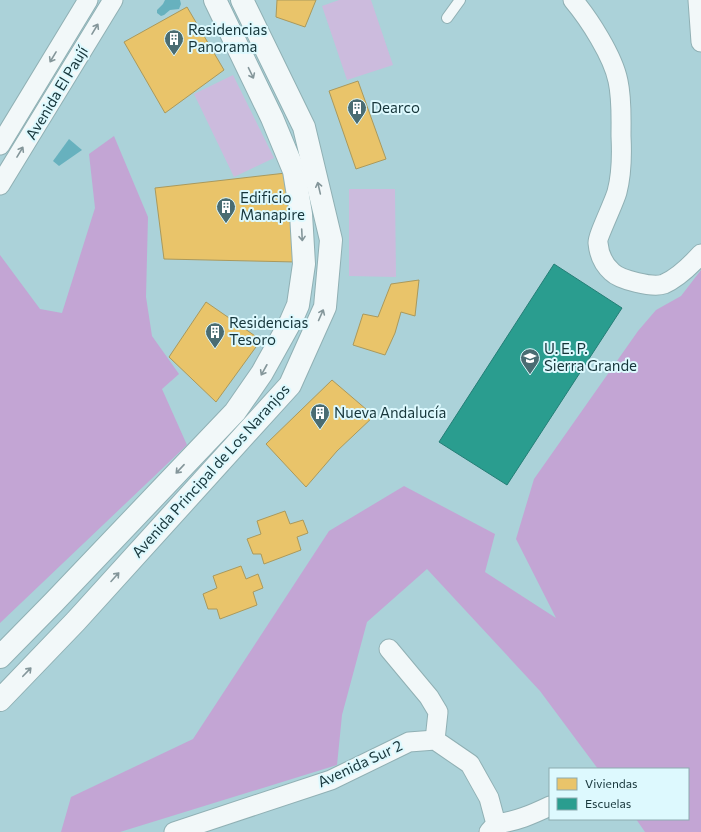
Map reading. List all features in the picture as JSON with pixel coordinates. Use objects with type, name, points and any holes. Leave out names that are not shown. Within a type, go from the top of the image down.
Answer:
[{"type":"main road","name":"Avenida Principal de Los Naranjos","points":[[0,658],[235,412],[262,373],[288,327],[298,305],[304,264],[301,214],[294,171],[272,118],[215,0]]},
{"type":"main road","name":"Avenida Principal de Los Naranjos","points":[[0,700],[76,621],[290,385],[325,307],[331,240],[304,127],[242,0]]},
{"type":"street","name":"Avenida El Paují","points":[[0,145],[88,0]]},
{"type":"street","name":"Avenida El Paují","points":[[0,185],[113,0]]},
{"type":"street","points":[[573,0],[597,34],[610,59],[618,80],[621,98],[622,168],[617,193],[597,241],[601,258],[613,273],[632,281],[647,285],[663,284],[691,266],[701,254]]},
{"type":"street","points":[[698,0],[701,42]]},
{"type":"street","points":[[389,649],[429,697],[438,712],[435,740],[470,764],[489,798],[492,828],[526,818],[549,806]]},
{"type":"street","name":"Avenida Sur 2","points":[[174,832],[331,780],[409,742],[435,740]]},
{"type":"lane","points":[[447,18],[460,0]]},
{"type":"shaded area","points":[[339,0],[371,0],[393,65],[347,80],[322,6]]},
{"type":"shaded area","points":[[233,75],[274,158],[234,177],[194,94]]},
{"type":"shaded area","points":[[114,136],[148,217],[146,297],[152,336],[179,374],[162,389],[187,445],[0,623],[0,255],[40,309],[62,313],[95,208],[89,154]]},
{"type":"shaded area","points":[[349,189],[395,189],[396,277],[349,276]]},
{"type":"shaded area","points":[[701,270],[701,832],[645,832],[637,820],[689,820],[689,768],[597,768],[540,691],[427,569],[367,622],[342,715],[337,765],[120,832],[61,832],[71,797],[193,739],[329,531],[404,486],[495,534],[485,572],[556,618],[516,539],[534,479],[638,331],[656,310],[681,296]]},
{"type":"water","points":[[165,0],[180,0],[181,4],[179,9],[170,10],[161,16],[157,13],[157,10]]},
{"type":"water","points":[[69,139],[82,150],[59,166],[53,161]]},
{"type":"building: Viviendas","points":[[277,0],[316,0],[305,27],[276,17]]},
{"type":"building: Viviendas","name":"Residencias Panorama","points":[[187,7],[224,70],[165,113],[124,42]]},
{"type":"building: Viviendas","name":"Dearco","points":[[358,81],[386,159],[356,169],[329,91]]},
{"type":"building: Viviendas","name":"Edificio Manapire","points":[[286,173],[296,262],[164,259],[155,188]]},
{"type":"building: Viviendas","points":[[419,280],[415,316],[401,312],[395,333],[385,355],[353,345],[363,314],[378,317],[391,284]]},
{"type":"building: Viviendas","name":"Residencias Tesoro","points":[[206,302],[261,340],[216,402],[169,357]]},
{"type":"building: Viviendas","name":"Nueva Andalucía","points":[[332,380],[374,416],[337,451],[306,487],[266,444]]},
{"type":"building: Viviendas","points":[[285,511],[290,524],[303,520],[308,533],[297,537],[301,550],[264,564],[261,554],[253,554],[247,539],[261,534],[257,521]]},
{"type":"building: Viviendas","points":[[241,566],[246,579],[258,574],[263,588],[253,592],[257,605],[220,619],[217,609],[208,609],[203,594],[217,588],[213,576]]},
{"type":"building: Escuelas","name":"U. E. P. Sierra Grande","points":[[554,264],[622,308],[507,485],[439,442]]},
{"type":"place","name":"Residencias Panorama","points":[[174,56]]},
{"type":"place","name":"Dearco","points":[[357,125]]},
{"type":"place","name":"Edificio Manapire","points":[[226,224]]},
{"type":"place","name":"Residencias Tesoro","points":[[215,349]]},
{"type":"place","name":"U. E. P. Sierra Grande","points":[[530,375]]},
{"type":"place","name":"Nueva Andalucía","points":[[320,430]]}]
